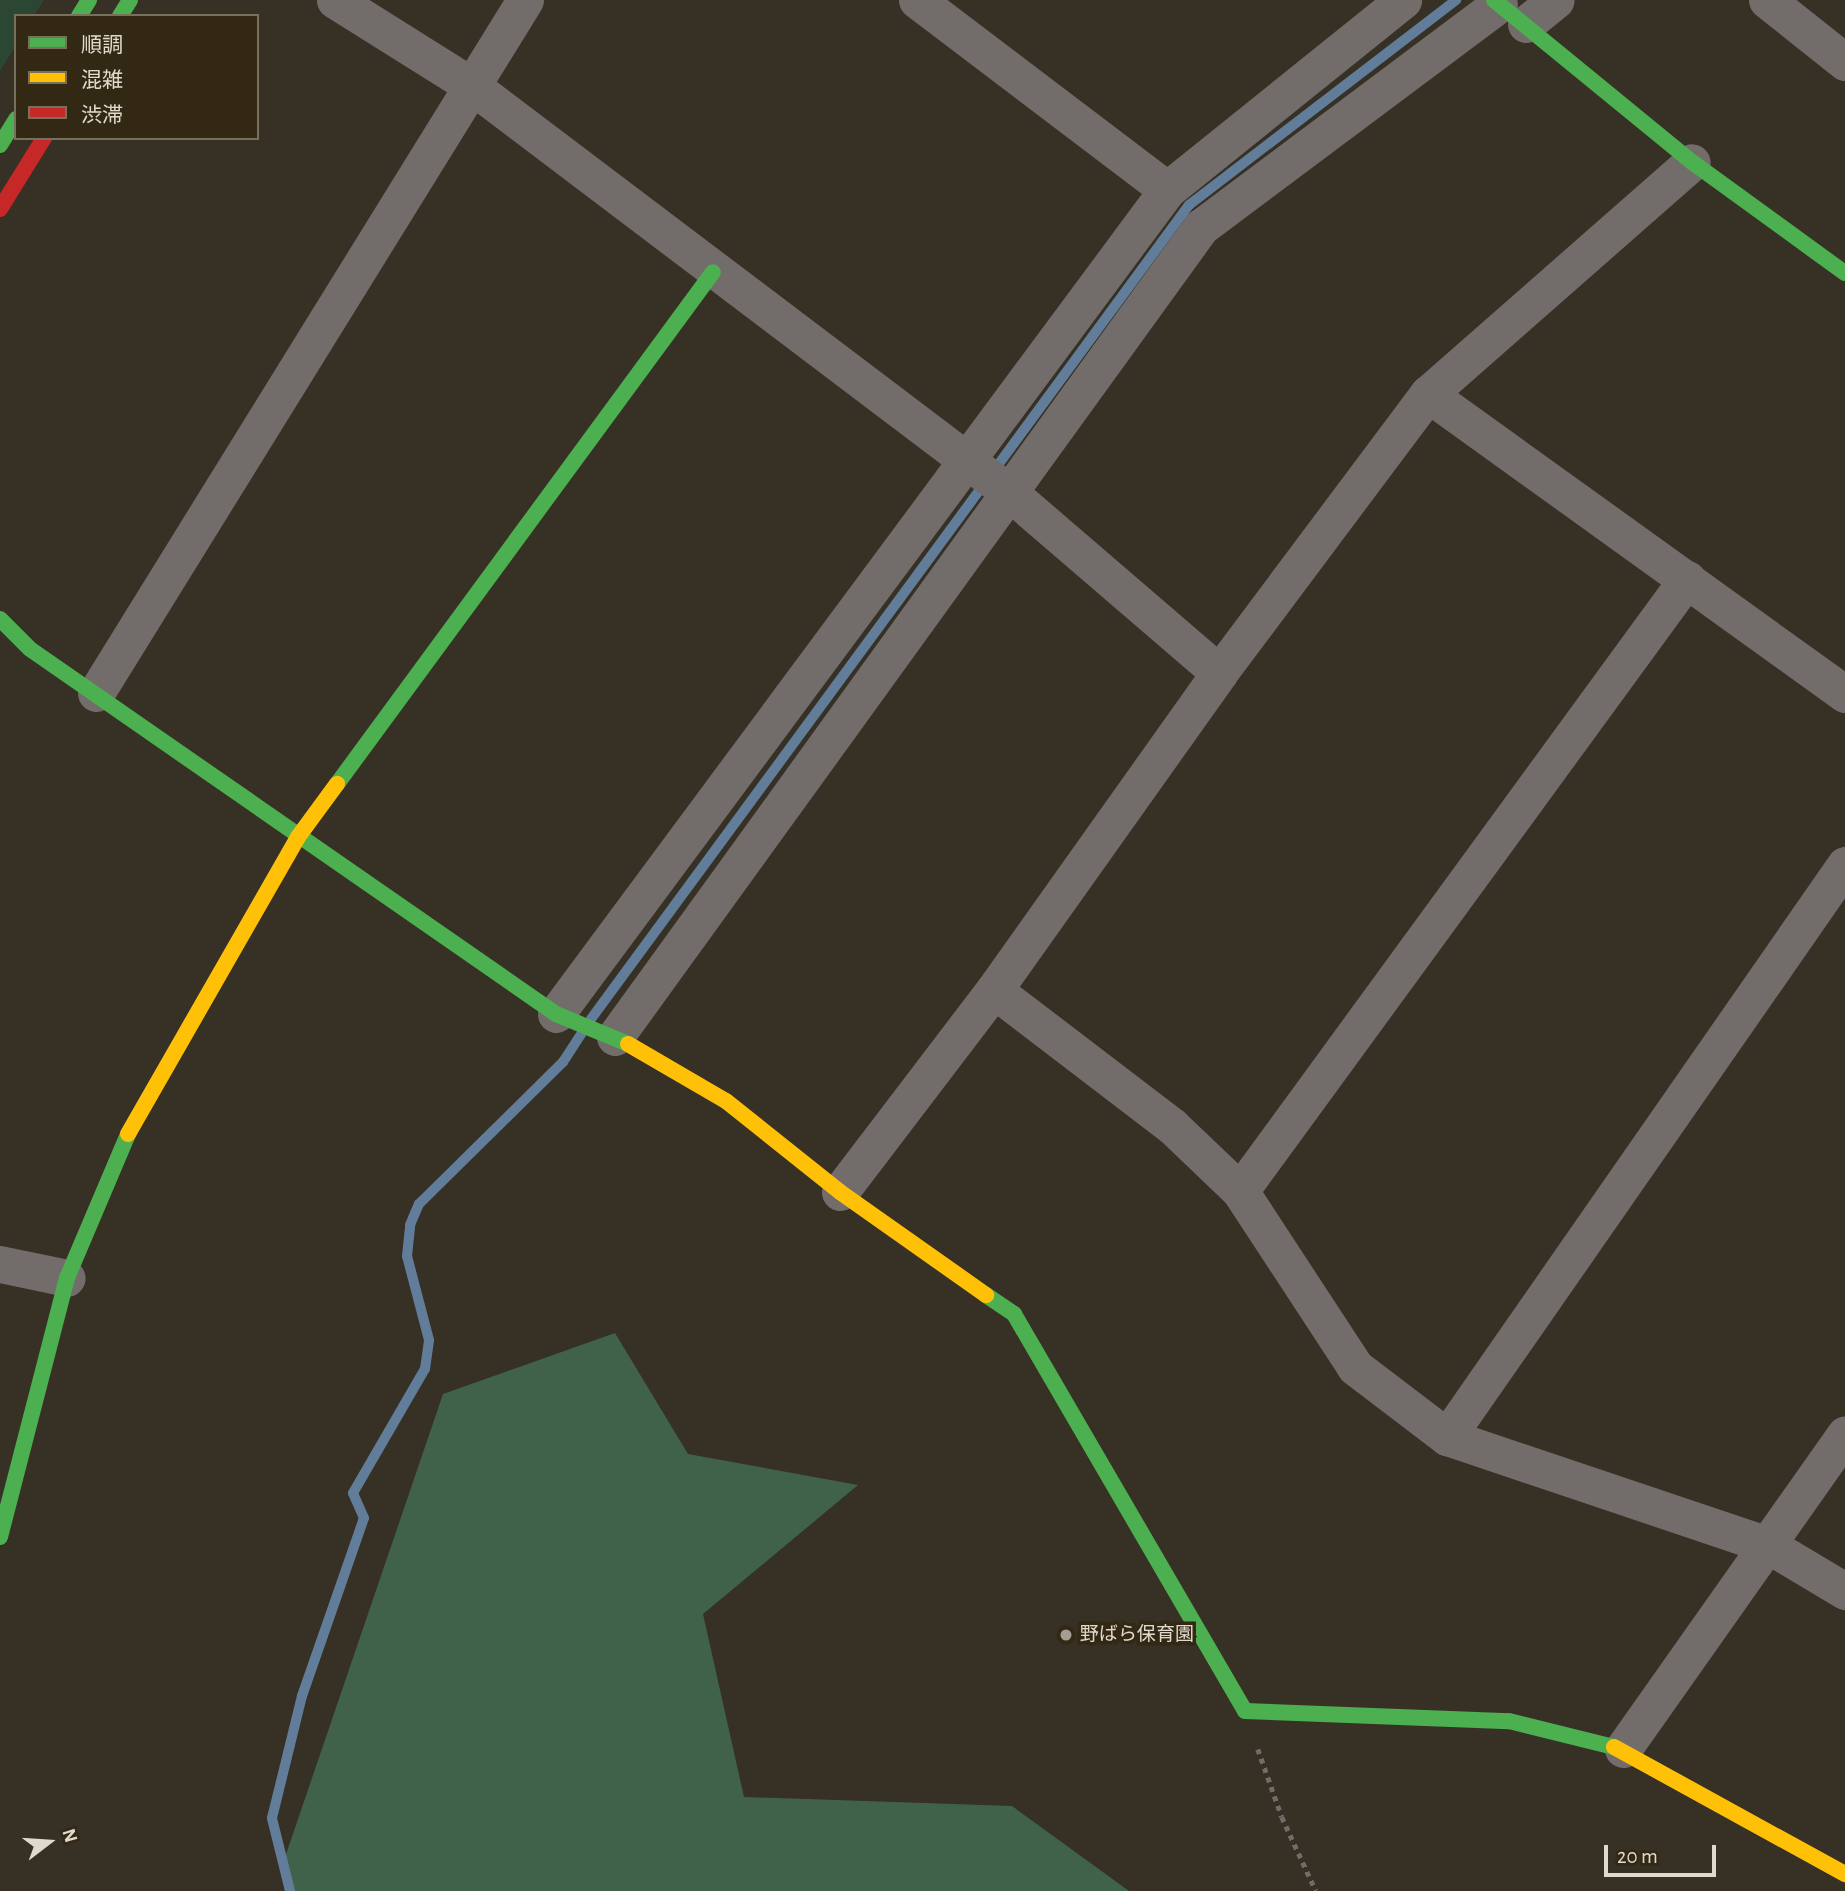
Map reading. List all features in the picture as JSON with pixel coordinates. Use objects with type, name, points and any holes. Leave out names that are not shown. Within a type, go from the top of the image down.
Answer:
[{"type":"street","points":[[335,0],[472,86],[713,272],[1010,493],[1219,673]]},
{"type":"street","points":[[96,693],[525,0]]},
{"type":"street","points":[[917,0],[1167,190]]},
{"type":"street","points":[[556,1014],[964,460],[1167,190],[1403,0]]},
{"type":"street","points":[[615,1037],[1201,227],[1506,9],[1556,0]]},
{"type":"street","points":[[1767,0],[1845,62]]},
{"type":"street","points":[[1506,9],[1692,162],[1845,273]]},
{"type":"street","points":[[0,145],[14,122]]},
{"type":"street","points":[[0,209],[43,140]]},
{"type":"street","points":[[840,1192],[994,990],[1219,673],[1428,394],[1692,162]]},
{"type":"street","points":[[0,1536],[66,1278],[137,1113],[298,837],[713,272]]},
{"type":"street","points":[[1428,394],[1845,694]]},
{"type":"street","points":[[1240,1191],[1687,579]]},
{"type":"street","points":[[0,619],[30,649],[556,1014],[615,1037],[726,1101],[840,1192],[1014,1314],[1245,1712],[1509,1721],[1623,1748],[1845,1874]]},
{"type":"street","points":[[1447,1437],[1845,865]]},
{"type":"street","points":[[994,990],[1172,1126],[1240,1191],[1355,1367],[1447,1437],[1768,1545],[1845,1591]]},
{"type":"street","points":[[0,1264],[66,1278]]},
{"type":"street","points":[[1623,1748],[1845,1434]]},
{"type":"path","points":[[1245,1712],[1282,1817],[1316,1891]]},
{"type":"green space","points":[[0,0],[44,0],[35,14],[14,14],[14,48],[0,71]]},
{"type":"green space","points":[[615,1333],[688,1454],[858,1485],[703,1614],[744,1797],[1012,1806],[1129,1891],[285,1891],[282,1866],[443,1394]]},
{"type":"waterway","points":[[591,1019],[1189,205],[1456,0]]},
{"type":"waterway","points":[[290,1891],[272,1818],[302,1696],[364,1518],[353,1493],[425,1369],[429,1340],[407,1256],[410,1225],[419,1204],[563,1062],[582,1033]]},
{"type":"traffic: fast","points":[[80,14],[89,0]]},
{"type":"traffic: fast","points":[[121,14],[130,0]]},
{"type":"traffic: fast","points":[[1494,0],[1692,162],[1845,273]]},
{"type":"traffic: fast","points":[[0,145],[14,122]]},
{"type":"traffic: fast","points":[[337,784],[713,272]]},
{"type":"traffic: fast","points":[[0,619],[30,649],[556,1014],[628,1044]]},
{"type":"traffic: fast","points":[[0,1537],[67,1278],[128,1134]]},
{"type":"traffic: fast","points":[[986,1295],[1014,1314],[1245,1711],[1509,1721],[1614,1747]]},
{"type":"traffic: slow","points":[[128,1134],[298,837],[337,784]]},
{"type":"traffic: slow","points":[[628,1044],[726,1101],[840,1192],[986,1295]]},
{"type":"traffic: slow","points":[[1614,1747],[1845,1874]]},
{"type":"traffic: jam","points":[[0,209],[43,140]]},
{"type":"place","name":"野ばら保育園","points":[[1066,1635]]}]
